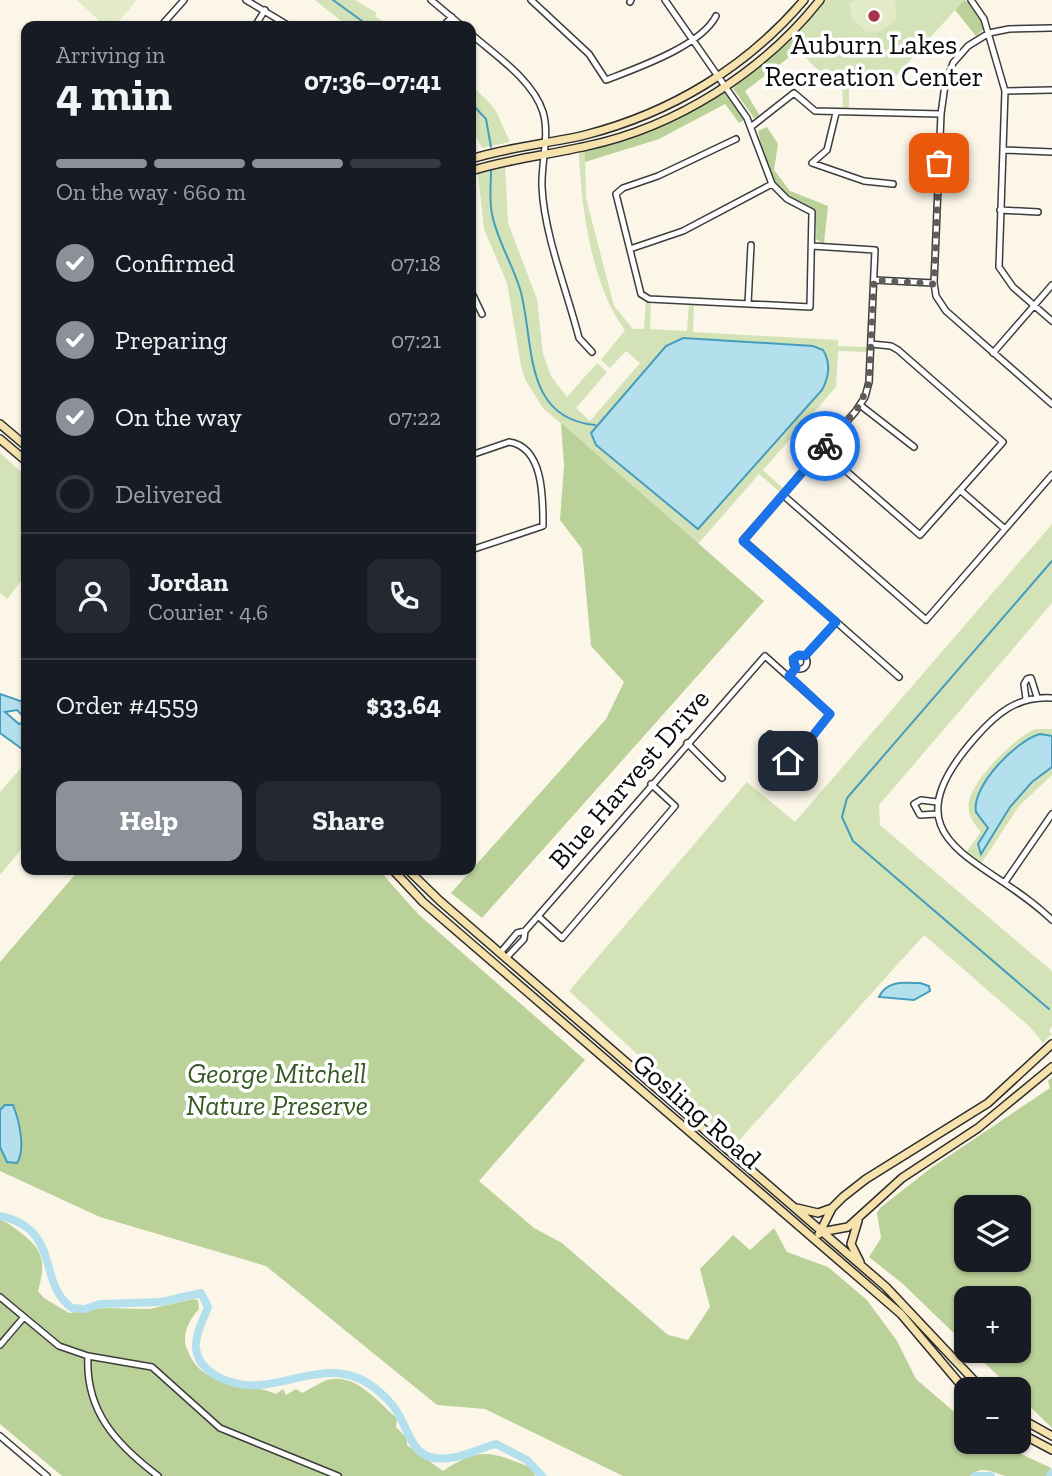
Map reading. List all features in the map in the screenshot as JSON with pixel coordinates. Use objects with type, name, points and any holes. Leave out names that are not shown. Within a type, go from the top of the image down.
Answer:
[{"type":"main road","points":[[476,158],[585,135],[652,113],[720,75],[765,41],[804,0]]},
{"type":"main road","points":[[476,170],[589,146],[657,124],[727,85],[773,49],[820,0]]},
{"type":"main road","points":[[0,424],[21,442]]},
{"type":"main road","points":[[0,439],[21,457]]},
{"type":"main road","name":"Gosling Road","points":[[398,875],[423,902],[901,1314],[954,1378]]},
{"type":"main road","name":"Gosling Road","points":[[414,875],[910,1309],[970,1377]]},
{"type":"main road","points":[[790,1205],[818,1213],[832,1208],[866,1179],[988,1103],[1052,1044]]},
{"type":"main road","points":[[821,1232],[848,1227],[902,1178],[998,1114],[1052,1067]]},
{"type":"main road","points":[[813,1240],[821,1232],[832,1208]]},
{"type":"main road","points":[[863,1213],[854,1227],[852,1244],[864,1268]]},
{"type":"main road","points":[[1031,1424],[1052,1436]]},
{"type":"main road","points":[[1031,1439],[1052,1450]]},
{"type":"street","points":[[165,21],[184,0]]},
{"type":"street","points":[[246,0],[282,21]]},
{"type":"street","points":[[431,0],[457,21]]},
{"type":"street","points":[[531,0],[589,54],[606,80],[657,60],[694,38],[710,26],[716,16]]},
{"type":"street","points":[[665,0],[727,85],[752,126],[772,184],[787,199],[812,212],[810,307],[647,299],[641,293],[617,199],[619,191],[658,176],[736,139]]},
{"type":"street","points":[[971,0],[979,9],[989,33],[1006,92],[999,267],[1013,286],[1052,321]]},
{"type":"street","points":[[258,21],[265,10]]},
{"type":"street","points":[[448,21],[452,17]]},
{"type":"street","points":[[1052,28],[1009,29],[989,33],[968,46],[953,63],[945,85],[941,114],[934,284],[936,296],[946,311],[1052,404]]},
{"type":"street","points":[[476,39],[531,89],[543,111],[546,142],[542,186],[546,214],[579,338],[592,352]]},
{"type":"street","points":[[1006,92],[1052,90]]},
{"type":"street","points":[[752,126],[794,93],[815,111],[941,114]]},
{"type":"street","points":[[836,113],[827,150],[812,163],[864,181],[893,184]]},
{"type":"street","points":[[1003,150],[1052,152]]},
{"type":"street","points":[[630,249],[683,231],[772,184]]},
{"type":"street","points":[[1000,210],[1038,212]]},
{"type":"street","points":[[748,304],[751,246]]},
{"type":"street","points":[[812,246],[875,250],[869,382],[860,405],[743,541],[899,677]]},
{"type":"street","points":[[874,280],[934,284]]},
{"type":"street","points":[[993,353],[1052,285]]},
{"type":"street","points":[[476,301],[482,314]]},
{"type":"street","points":[[822,450],[920,535],[1003,442],[898,351],[871,344]]},
{"type":"street","points":[[860,405],[914,447]]},
{"type":"street","points":[[476,453],[509,442],[524,448],[532,458],[539,479],[543,526],[476,548]]},
{"type":"street","points":[[783,495],[926,620],[1052,475]]},
{"type":"street","points":[[960,490],[1005,529]]},
{"type":"street","points":[[796,668],[794,657],[805,656],[836,622]]},
{"type":"street","name":"Blue Harvest Drive","points":[[503,956],[524,939],[525,931],[765,656],[789,676]]},
{"type":"street","points":[[770,734],[773,746],[788,761],[796,757],[830,714],[789,676],[796,668],[807,665],[805,656]]},
{"type":"street","points":[[1027,699],[1024,684],[1027,679],[1035,682],[1037,697]]},
{"type":"street","points":[[1052,698],[1027,699],[993,718],[945,776],[937,802],[937,814],[953,846],[1005,882],[1052,920]]},
{"type":"street","points":[[687,743],[722,778]]},
{"type":"street","points":[[538,916],[562,937],[675,806],[651,784]]},
{"type":"street","points":[[937,802],[920,800],[914,804],[919,815],[937,814]]},
{"type":"street","points":[[1005,882],[1052,814]]},
{"type":"street","points":[[0,1297],[59,1346],[88,1356],[152,1367],[220,1427],[338,1476]]},
{"type":"street","points":[[0,1345],[24,1317]]},
{"type":"street","points":[[88,1356],[88,1385],[96,1410],[104,1423],[158,1476]]},
{"type":"street","points":[[0,1436],[47,1476]]},
{"type":"green space","points":[[77,0],[137,0],[119,21],[100,21]]},
{"type":"green space","points":[[315,0],[355,0],[377,13],[375,16],[382,21],[341,21]]},
{"type":"green space","points":[[823,0],[964,0],[896,76],[849,77],[849,108],[843,108],[842,78],[825,75],[806,58],[790,37]]},
{"type":"green space","name":"Auburn Lakes Recreation Center","points":[[855,0],[895,0],[897,18],[882,31],[867,32],[852,19],[849,4]]},
{"type":"green space","points":[[964,0],[974,8],[983,25],[984,29],[976,36],[955,10]]},
{"type":"green space","points":[[790,37],[800,49],[745,91],[760,116],[754,118],[732,87]]},
{"type":"green space","points":[[476,89],[495,109],[510,142],[482,148],[476,136]]},
{"type":"green space","points":[[724,91],[746,119],[739,123],[725,104],[659,139],[585,162],[585,149],[609,143]]},
{"type":"green space","points":[[767,127],[778,144],[774,170],[790,191],[828,206],[824,244],[816,239],[816,224],[811,208],[784,192],[769,171],[758,131]]},
{"type":"green space","points":[[585,149],[586,198],[614,306],[633,329],[644,329],[646,299],[651,301],[650,329],[687,331],[689,303],[694,303],[693,332],[838,340],[838,346],[867,347],[867,352],[838,351],[836,387],[763,470],[784,489],[781,493],[759,474],[698,544],[543,408],[526,381],[521,366],[507,283],[484,229],[478,174],[505,166],[508,223],[537,299],[543,354],[551,376],[567,397],[597,363],[607,372],[576,408],[590,421],[640,363],[626,351],[610,368],[601,360],[625,330],[604,292],[590,244],[580,171],[579,150]]},
{"type":"green space","points":[[561,423],[764,601],[482,918],[451,893],[467,875],[476,875],[476,865],[606,719],[624,682],[591,646],[582,549],[560,520],[564,465]]},
{"type":"green space","points":[[0,453],[21,472],[21,581],[7,599],[0,593]]},
{"type":"green space","points":[[1052,524],[1052,603],[879,805],[880,825],[1052,971],[1052,1026],[1049,1031],[1052,1034],[1043,1043],[1029,1026],[924,935],[735,1145],[569,991],[747,782],[795,822]]},
{"type":"green space","points":[[1036,729],[1052,729],[1052,775],[1019,806],[981,864],[965,854],[981,832],[970,814],[969,802],[972,793],[986,771],[1007,749]]},
{"type":"green space","points":[[21,768],[21,850],[0,875],[0,792]]},
{"type":"green space","name":"George Mitchell Nature Preserve","points":[[75,875],[383,875],[418,914],[585,1060],[479,1181],[534,1228],[562,1243],[668,1335],[688,1340],[710,1307],[700,1269],[733,1235],[750,1250],[774,1228],[787,1252],[828,1267],[867,1300],[897,1341],[916,1379],[954,1412],[954,1454],[1021,1454],[1051,1468],[1046,1476],[1006,1476],[983,1470],[970,1476],[623,1476],[485,1409],[437,1405],[266,1266],[100,1217],[0,1171],[0,1147],[7,1162],[21,1157],[18,1118],[13,1105],[5,1105],[0,1110],[0,962]]},
{"type":"green space","points":[[1052,1077],[1052,1428],[1031,1408],[1031,1377],[999,1377],[985,1363],[1031,1363],[1031,1286],[954,1286],[954,1333],[903,1284],[869,1257],[881,1238],[877,1213],[880,1208],[931,1168],[1050,1088],[1048,1081]]},
{"type":"green space","points":[[0,1220],[8,1223],[34,1245],[42,1265],[38,1291],[44,1298],[69,1313],[104,1308],[149,1309],[198,1300],[199,1309],[187,1328],[185,1344],[194,1362],[213,1378],[276,1394],[283,1389],[286,1395],[296,1389],[302,1393],[327,1380],[348,1380],[366,1390],[397,1418],[396,1427],[407,1438],[407,1445],[443,1471],[467,1457],[487,1454],[533,1468],[535,1476],[62,1476],[0,1424]]},
{"type":"water","points":[[683,338],[813,346],[823,350],[828,365],[828,375],[822,390],[698,529],[596,445],[591,433],[666,346]]},
{"type":"water","points":[[0,694],[21,701],[21,714],[17,710],[5,712],[21,723],[21,748],[0,733]]},
{"type":"water","points":[[1040,734],[1052,736],[1052,767],[1032,782],[1010,807],[981,854],[978,844],[988,828],[976,812],[976,801],[981,790],[988,777],[1008,754]]},
{"type":"water","points":[[920,983],[929,986],[930,991],[914,1000],[879,997],[891,985]]},
{"type":"water","points":[[5,1105],[13,1105],[19,1126],[21,1150],[17,1163],[7,1162],[0,1147],[0,1110]]},
{"type":"waterway","points":[[333,0],[362,21]]},
{"type":"waterway","points":[[476,108],[486,119],[491,147]]},
{"type":"waterway","points":[[491,171],[492,214],[520,289],[535,374],[554,408],[571,419],[595,425]]},
{"type":"waterway","points":[[1049,1009],[853,841],[842,817],[847,798],[1052,561]]},
{"type":"waterway","points":[[0,1216],[20,1223],[33,1233],[41,1245],[54,1285],[72,1308],[85,1309],[100,1304],[161,1302],[201,1293],[208,1307],[198,1332],[196,1348],[204,1366],[220,1378],[240,1384],[260,1385],[310,1375],[348,1375],[360,1379],[385,1396],[396,1410],[414,1445],[427,1456],[450,1458],[496,1444],[527,1460],[542,1476]]},
{"type":"waterway","points":[[975,1476],[991,1476]]},
{"type":"way so far","points":[[825,446],[865,397],[869,382],[874,280],[934,284],[939,163]]},
{"type":"place","name":"Auburn Lakes Recreation Center","points":[[874,16]]},
{"type":"route","points":[[788,761],[796,757],[830,714],[789,676],[796,668],[793,659],[801,654],[805,656],[836,622],[743,541],[825,446]]}]
